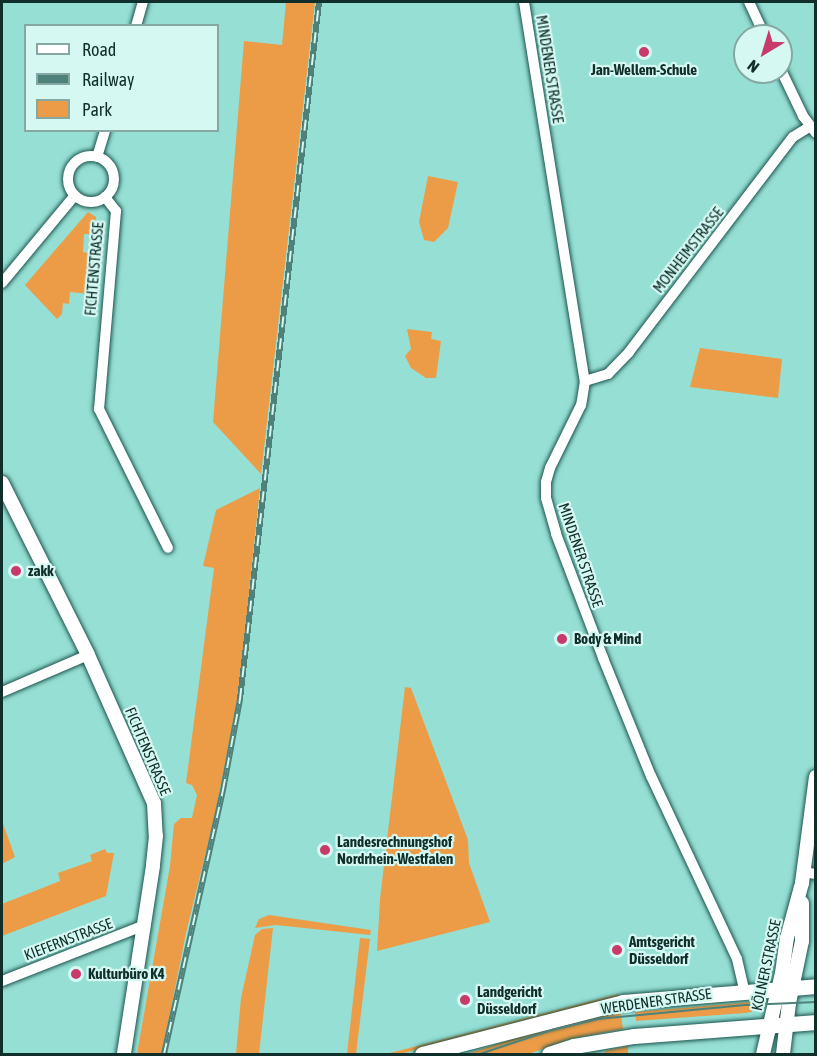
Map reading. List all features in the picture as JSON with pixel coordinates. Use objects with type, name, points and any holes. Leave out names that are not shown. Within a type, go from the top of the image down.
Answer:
[{"type":"main road","name":"WERDENER STRASSE","points":[[422,1054],[630,1001],[744,990],[816,986]]},
{"type":"main road","points":[[549,1054],[601,1041],[816,1022]]},
{"type":"main road","points":[[456,1054],[489,1045],[502,1033]]},
{"type":"street","points":[[137,24],[143,2]]},
{"type":"street","name":"MINDENER STRASSE","points":[[524,2],[585,381],[581,405],[548,475],[546,498],[603,658],[660,797],[737,959],[744,990]]},
{"type":"street","points":[[750,2],[760,24]]},
{"type":"street","points":[[788,84],[812,130]]},
{"type":"street","name":"MONHEIMSTRASSE","points":[[585,381],[608,374],[629,352],[793,137],[812,130]]},
{"type":"street","points":[[97,157],[104,132]]},
{"type":"street","points":[[2,283],[75,195],[68,176],[73,164],[84,157],[97,157],[108,163],[114,174],[113,187],[105,197]]},
{"type":"street","name":"FICHTENSTRASSE","points":[[75,195],[86,201],[105,197],[116,211],[99,409],[168,548]]},
{"type":"street","name":"FICHTENSTRASSE","points":[[2,483],[88,656],[149,789],[155,810],[156,836],[145,925],[124,1054]]},
{"type":"street","points":[[2,692],[88,656]]},
{"type":"street","name":"KÖLNER STRASSE","points":[[763,1054],[778,1024],[786,987],[802,941],[816,777]]},
{"type":"street","name":"KIEFERNSTRASSE","points":[[2,981],[145,925]]},
{"type":"street","name":"KÖLNER STRASSE","points":[[778,1024],[783,1054]]},
{"type":"green space","points":[[286,2],[315,2],[261,474],[213,422],[244,41],[282,45]]},
{"type":"green space","points":[[428,176],[458,182],[448,228],[434,242],[424,240],[419,222]]},
{"type":"green space","points":[[88,212],[96,217],[96,224],[90,224],[89,234],[84,234],[83,252],[94,254],[90,294],[70,292],[69,304],[63,303],[62,314],[57,319],[25,285]]},
{"type":"green space","points":[[407,329],[432,332],[431,339],[441,341],[436,378],[426,378],[411,368],[405,356],[411,349]]},
{"type":"green space","points":[[700,348],[782,359],[778,398],[690,387]]},
{"type":"green space","points":[[260,488],[238,699],[214,819],[186,933],[162,1054],[137,1054],[170,866],[174,824],[181,818],[192,818],[197,795],[192,785],[186,783],[214,568],[203,566],[216,510]]},
{"type":"green space","points":[[405,687],[411,688],[468,840],[469,863],[490,922],[377,951],[380,899]]},
{"type":"green space","points":[[2,821],[15,857],[2,864]]},
{"type":"green space","points":[[105,849],[107,853],[114,853],[106,896],[2,936],[2,904],[60,881],[58,873],[92,861],[90,855]]},
{"type":"green space","points":[[269,915],[371,930],[370,935],[276,925],[255,928],[259,919]]},
{"type":"green space","points":[[273,928],[259,1054],[236,1054],[241,998],[255,935],[262,929]]},
{"type":"green space","points":[[360,938],[370,939],[356,1054],[347,1054]]},
{"type":"green space","points":[[618,994],[619,997],[400,1054],[386,1054]]},
{"type":"green space","points":[[752,1002],[752,1012],[636,1021],[635,1012]]},
{"type":"green space","points":[[620,1009],[623,1029],[570,1039],[529,1054],[467,1054],[540,1030]]},
{"type":"green space","points":[[628,1046],[628,1054],[603,1054],[607,1050]]},
{"type":"tram line","points":[[480,1054],[552,1030],[598,1019],[747,1005],[816,1002]]},
{"type":"railway","points":[[164,1054],[223,790],[240,699],[319,2]]},
{"type":"place","name":"Jan-Wellem-Schule","points":[[644,52]]},
{"type":"place","name":"zakk","points":[[16,571]]},
{"type":"place","name":"Body & Mind","points":[[562,639]]},
{"type":"place","name":"Landesrechnungshof Nordrhein-Westfalen","points":[[325,850]]},
{"type":"place","name":"Amtsgericht Düsseldorf","points":[[617,950]]},
{"type":"place","name":"Kulturbüro K4","points":[[76,974]]},
{"type":"place","name":"Landgericht Düsseldorf","points":[[465,1000]]}]
